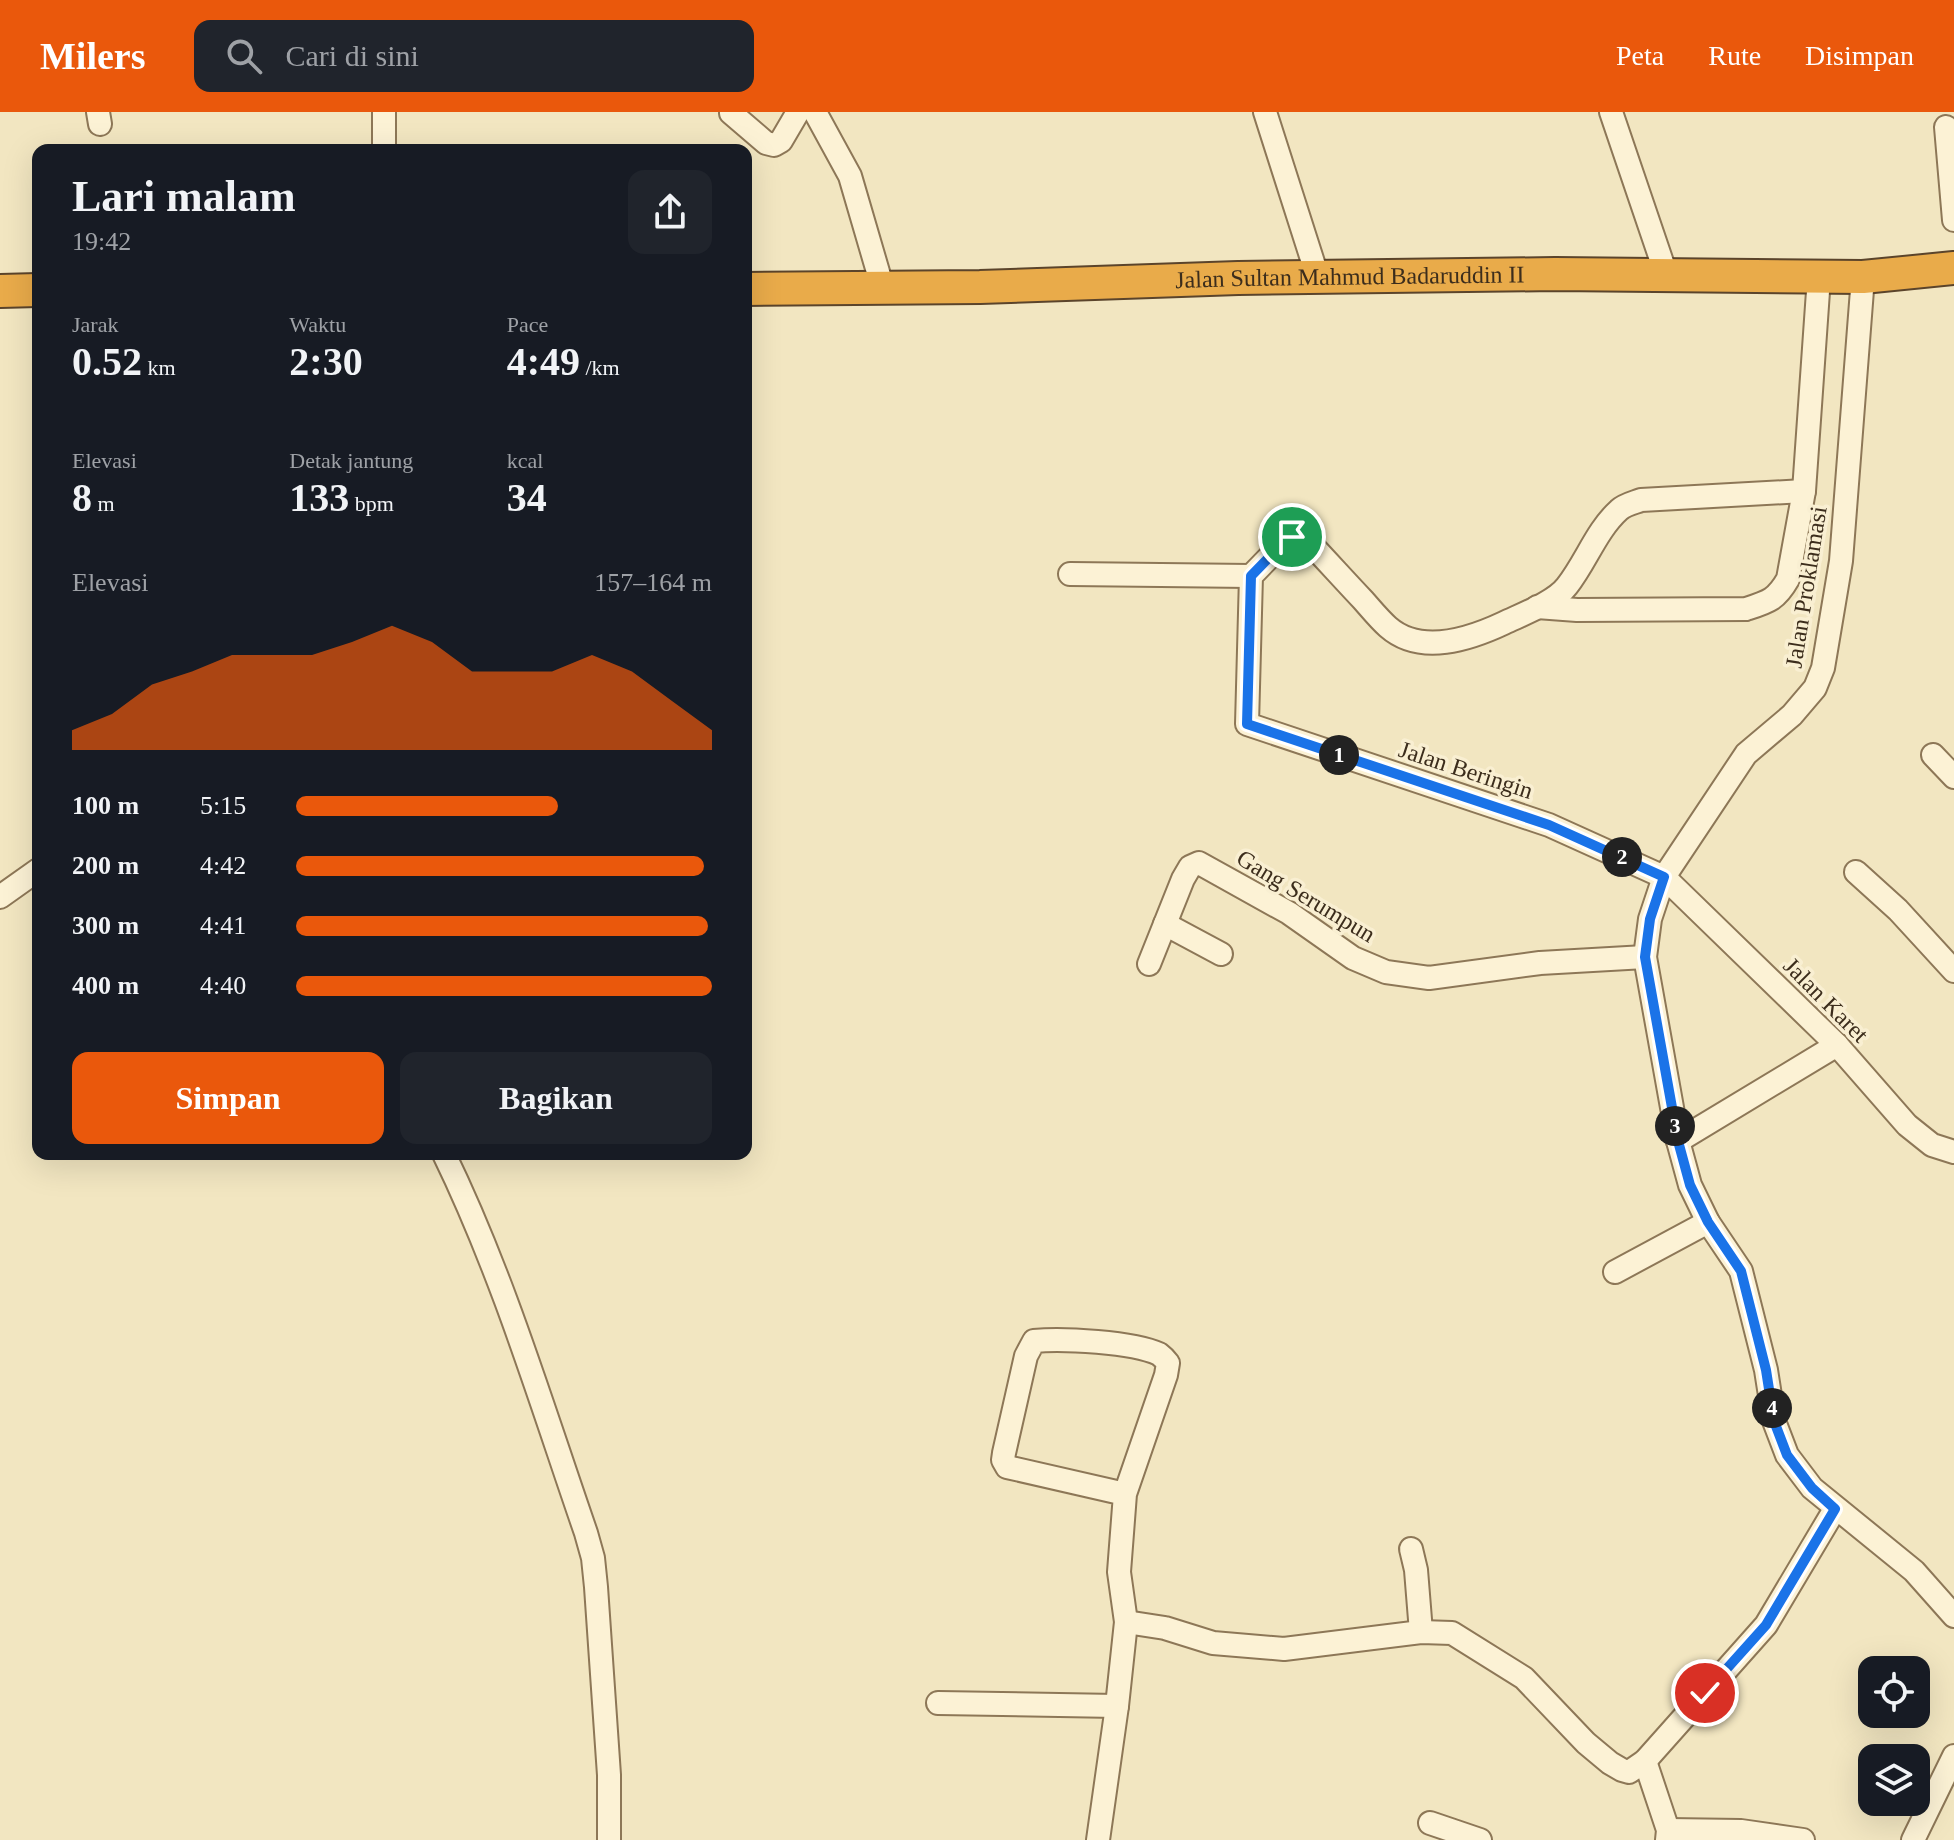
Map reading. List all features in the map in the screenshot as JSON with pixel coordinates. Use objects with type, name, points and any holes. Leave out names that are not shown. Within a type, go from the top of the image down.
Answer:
[{"type":"highway","name":"Jalan Sultan Mahmud Badaruddin II","points":[[752,289],[1009,287],[1238,278],[1555,274],[1863,277],[1954,268]]},
{"type":"highway","points":[[0,291],[32,290]]},
{"type":"street","points":[[384,112],[384,144]]},
{"type":"street","points":[[731,113],[766,143],[774,145],[781,141],[798,112]]},
{"type":"street","points":[[815,112],[850,176],[883,289]]},
{"type":"street","points":[[1265,112],[1318,278]]},
{"type":"street","points":[[1611,112],[1666,274]]},
{"type":"street","points":[[1946,127],[1954,220]]},
{"type":"street","points":[[1537,607],[1577,610],[1746,609],[1769,602],[1781,592],[1788,579],[1804,491],[1819,277]]},
{"type":"street","name":"Jalan Proklamasi","points":[[1863,277],[1841,561],[1823,668],[1815,688],[1792,715],[1746,754],[1664,877],[1650,919],[1645,957],[1678,1141],[1690,1185],[1708,1222],[1741,1271],[1766,1370],[1774,1421],[1787,1455],[1812,1488],[1914,1571],[1954,1616]]},
{"type":"street","points":[[1070,574],[1251,576],[1284,542],[1292,537],[1300,538],[1309,542],[1390,629],[1412,639],[1432,643],[1458,640],[1488,630],[1537,607],[1564,590],[1598,536],[1621,508],[1641,500],[1804,491]]},
{"type":"street","name":"Jalan Beringin","points":[[1251,576],[1247,724],[1549,825],[1664,877]]},
{"type":"street","points":[[1933,755],[1954,777]]},
{"type":"street","name":"Gang Serumpun","points":[[1149,964],[1183,879],[1190,867],[1199,863],[1289,913],[1353,958],[1386,972],[1429,978],[1540,963],[1645,957]]},
{"type":"street","points":[[1856,872],[1952,965]]},
{"type":"street","points":[[0,897],[32,874]]},
{"type":"street","name":"Jalan Karet","points":[[1664,877],[1837,1045],[1907,1125],[1932,1145],[1954,1152]]},
{"type":"street","points":[[1165,924],[1221,954]]},
{"type":"street","points":[[1678,1141],[1837,1045]]},
{"type":"street","points":[[447,1160],[512,1318],[593,1558],[609,1775],[609,1840]]},
{"type":"street","points":[[1615,1272],[1708,1222]]},
{"type":"street","points":[[1098,1840],[1126,1622],[1119,1572],[1125,1494],[1168,1363],[1162,1355],[1129,1345],[1053,1339],[1034,1341],[1026,1356],[1004,1453],[1003,1460],[1007,1467],[1125,1494]]},
{"type":"street","points":[[1126,1622],[1165,1628],[1213,1643],[1284,1649],[1421,1632],[1452,1633],[1524,1678],[1586,1743],[1629,1772],[1645,1761],[1766,1625],[1835,1509]]},
{"type":"street","points":[[1411,1549],[1416,1570],[1421,1632]]},
{"type":"street","points":[[938,1703],[1117,1706]]},
{"type":"street","points":[[1913,1840],[1954,1756]]},
{"type":"street","points":[[1645,1761],[1668,1835],[1741,1831],[1803,1840]]},
{"type":"street","points":[[1430,1823],[1480,1840]]},
{"type":"route","points":[[1292,537],[1251,576],[1247,724],[1549,825],[1664,877],[1650,919],[1645,957],[1678,1141],[1690,1185],[1708,1222],[1741,1271],[1766,1370],[1774,1421],[1787,1455],[1812,1488],[1835,1509],[1766,1625],[1705,1693]]}]
